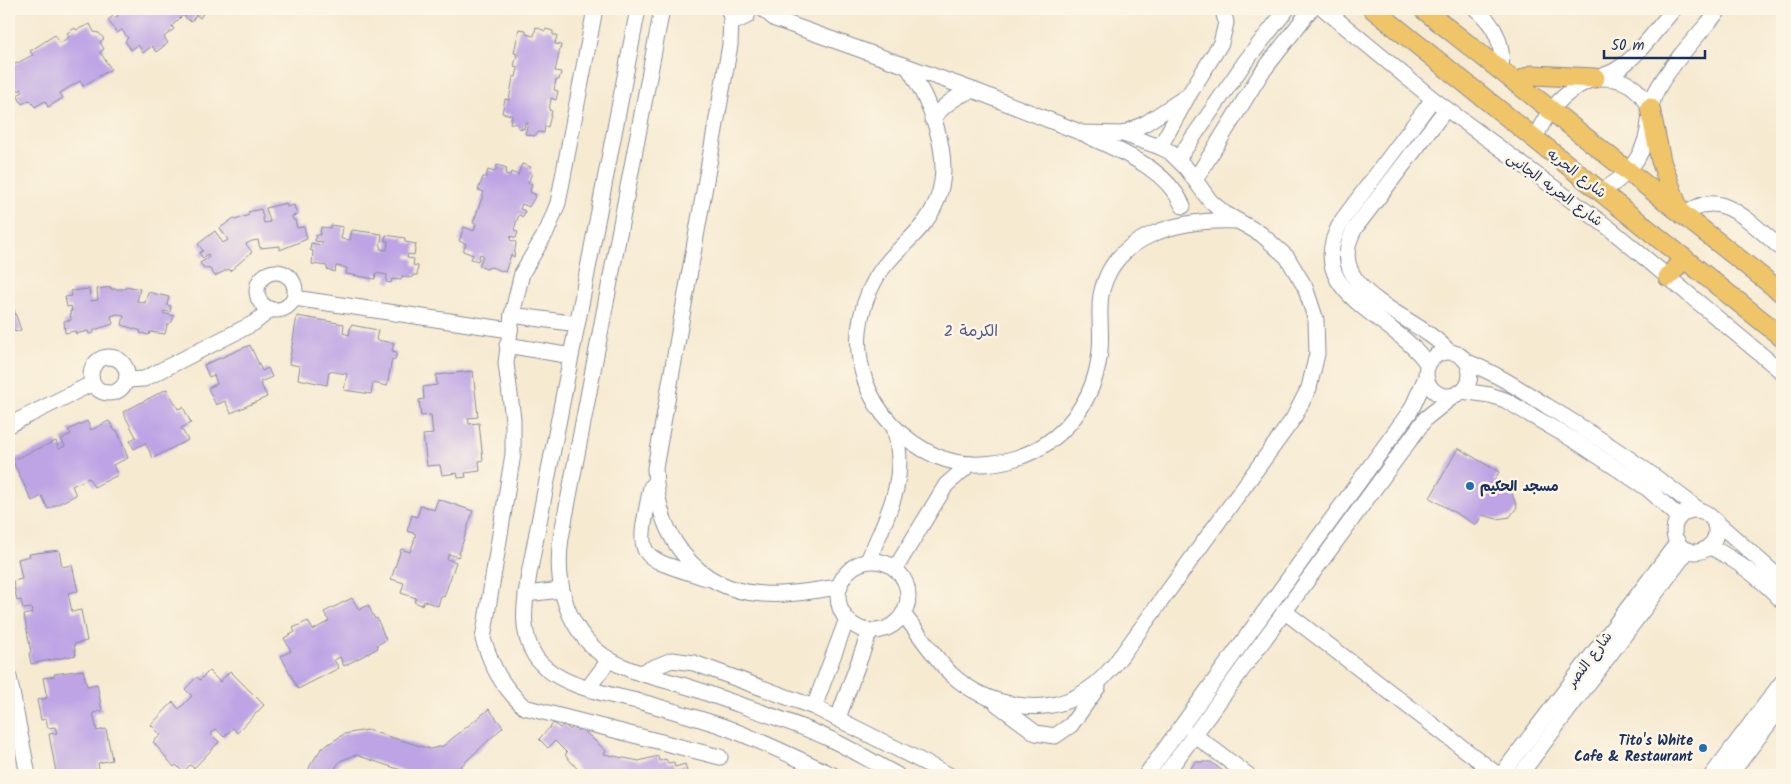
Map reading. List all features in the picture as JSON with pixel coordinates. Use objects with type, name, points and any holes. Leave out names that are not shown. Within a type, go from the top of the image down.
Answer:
[{"type":"main road","name":"شارع الحريه","points":[[1372,9],[1782,337]]},
{"type":"main road","points":[[1423,9],[1629,170],[1782,293]]},
{"type":"main road","points":[[1509,77],[1532,75],[1596,78]]},
{"type":"main road","points":[[1650,108],[1661,161],[1682,214]]},
{"type":"main road","points":[[1668,277],[1684,258]]},
{"type":"street","points":[[595,9],[558,204],[547,231],[522,273],[511,322],[507,345],[507,372],[514,436],[483,639],[492,666],[503,686],[524,707],[720,757]]},
{"type":"street","points":[[638,9],[526,594],[524,612],[527,636],[535,656],[550,671],[573,684],[722,727],[763,742],[833,775]]},
{"type":"street","points":[[662,9],[561,538],[559,573],[561,590],[566,606],[579,629],[596,649],[609,660],[624,668],[684,685],[805,729],[842,745],[897,775]]},
{"type":"street","points":[[763,9],[776,19]]},
{"type":"street","points":[[1160,147],[1188,96],[1222,43],[1226,23],[1223,9]]},
{"type":"street","points":[[1178,159],[1216,104],[1287,9]]},
{"type":"street","points":[[1165,228],[1183,206],[1197,183],[1232,116],[1289,35],[1311,9]]},
{"type":"street","name":"شارع الحريه الجانبى","points":[[1324,9],[1446,109],[1609,228],[1782,372]]},
{"type":"street","points":[[1476,9],[1489,20],[1499,38],[1509,77]]},
{"type":"street","points":[[1535,139],[1551,110],[1576,87],[1616,70],[1632,57],[1674,9]]},
{"type":"street","points":[[1601,192],[1629,170],[1643,147],[1651,100],[1660,84],[1720,9]]},
{"type":"street","points":[[840,587],[762,594],[724,584],[652,560],[642,543],[642,533],[730,45],[740,14],[776,19],[974,90],[1082,133],[1134,158],[1167,182],[1177,193],[1183,206]]},
{"type":"street","points":[[908,67],[922,92],[940,142],[943,174],[940,191],[931,214],[917,234],[877,277],[863,307],[858,340],[862,374],[871,397],[895,431],[918,448],[943,459],[970,464],[1000,463],[1028,454],[1054,439],[1075,417],[1088,396],[1096,373],[1100,348],[1099,316],[1102,293],[1110,272],[1123,254],[1142,238],[1165,228],[1189,222],[1240,221]]},
{"type":"street","points":[[1596,78],[1612,77],[1629,83],[1642,94],[1650,108]]},
{"type":"street","points":[[932,119],[951,100],[974,90]]},
{"type":"street","points":[[1123,134],[1168,110],[1188,96]]},
{"type":"street","points":[[1433,99],[1349,223],[1347,258],[1353,278],[1366,293],[1433,334],[1449,352],[1496,375],[1584,428],[1672,488],[1782,580]]},
{"type":"street","points":[[1216,104],[1232,116]]},
{"type":"street","points":[[1446,109],[1349,223],[1335,232],[1332,251],[1334,271],[1342,289],[1356,304],[1388,325],[1413,345],[1427,371],[1431,388],[1440,394],[1490,395],[1513,405],[1577,442],[1648,489],[1679,517]]},
{"type":"street","points":[[988,697],[1036,733],[1055,736],[1071,725],[1293,419],[1309,388],[1317,354],[1316,320],[1305,287],[1287,257],[1261,234],[1224,213],[1210,201],[1178,159],[1160,147],[1123,134],[1082,133]]},
{"type":"street","points":[[1134,158],[1143,141]]},
{"type":"street","points":[[1682,214],[1704,204],[1711,203],[1728,206],[1782,250]]},
{"type":"street","points":[[280,272],[291,279],[294,285],[294,298],[287,307],[270,310],[264,307],[258,296],[259,283],[268,274],[280,272]]},
{"type":"street","points":[[294,298],[511,322],[577,324]]},
{"type":"street","points":[[127,380],[144,379],[254,323],[270,310]]},
{"type":"street","points":[[507,345],[571,356]]},
{"type":"street","points":[[1165,775],[1193,734],[1213,697],[1372,463],[1411,410],[1433,358],[1449,352]]},
{"type":"street","points":[[105,357],[116,358],[124,364],[127,380],[121,389],[111,393],[100,390],[93,382],[93,367],[105,357]]},
{"type":"street","points":[[1146,775],[1284,611],[1426,418],[1459,393],[1469,380],[1467,362]]},
{"type":"street","points":[[9,424],[93,382]]},
{"type":"street","points":[[868,562],[898,485],[901,467],[895,431]]},
{"type":"street","points":[[1372,463],[1386,472]]},
{"type":"street","points":[[895,569],[946,485],[970,464]]},
{"type":"street","points":[[655,468],[655,490],[660,512],[676,546],[706,574],[724,584]]},
{"type":"street","points":[[1692,510],[1705,514],[1716,529],[1713,541],[1709,546],[1699,551],[1683,546],[1674,530],[1679,517],[1692,510]]},
{"type":"street","points":[[642,533],[668,532]]},
{"type":"street","points":[[662,564],[676,546]]},
{"type":"street","name":"شارع النصر","points":[[1500,775],[1519,768],[1683,546]]},
{"type":"street","points":[[1709,546],[1739,562],[1767,584],[1782,601]]},
{"type":"street","points":[[868,562],[887,564],[895,569],[906,585],[908,595],[903,614],[895,624],[883,630],[870,631],[853,625],[847,619],[840,604],[840,587],[850,570],[868,562]]},
{"type":"street","points":[[526,594],[561,590]]},
{"type":"street","points":[[1284,611],[1500,775]]},
{"type":"street","points":[[903,614],[951,673],[968,687],[988,697],[1012,705],[1038,706],[1061,703],[1085,692],[1106,676]]},
{"type":"street","points":[[814,707],[847,619]]},
{"type":"street","points":[[838,718],[870,631]]},
{"type":"street","points":[[588,688],[609,660]]},
{"type":"street","points":[[640,673],[664,662],[686,661],[814,707],[949,775]]},
{"type":"street","points":[[9,677],[28,775]]},
{"type":"street","points":[[1712,775],[1782,682]]},
{"type":"street","points":[[1061,703],[1071,725]]},
{"type":"street","points":[[1036,733],[1038,706]]},
{"type":"street","points":[[1730,775],[1782,706]]},
{"type":"street","points":[[1193,734],[1248,775]]},
{"type":"building","points":[[125,9],[126,11],[130,9],[206,9],[200,18],[196,15],[191,22],[183,15],[172,26],[174,29],[164,37],[168,43],[156,52],[152,46],[143,53],[138,45],[131,50],[125,41],[128,38],[122,30],[117,33],[108,20],[113,16],[115,18],[118,16],[117,14]]},
{"type":"building","points":[[90,24],[94,32],[99,33],[104,39],[100,42],[104,49],[100,52],[111,69],[83,86],[80,81],[60,93],[63,98],[48,107],[45,101],[35,107],[30,100],[22,104],[17,95],[23,92],[21,89],[19,91],[14,83],[9,87],[9,67],[33,55],[30,51],[55,35],[60,43],[69,37],[67,33],[75,28],[76,30]]},
{"type":"building","points":[[536,27],[545,31],[546,29],[553,31],[553,35],[557,35],[555,44],[561,45],[555,71],[561,72],[559,80],[556,80],[554,90],[558,91],[556,100],[551,98],[549,110],[552,111],[548,127],[545,126],[544,133],[539,132],[534,136],[525,134],[528,123],[525,122],[524,129],[518,128],[518,124],[510,123],[512,115],[502,113],[505,99],[509,100],[513,77],[516,77],[518,68],[514,67],[517,54],[514,53],[519,29],[526,30],[526,34],[534,36]]},
{"type":"building","points":[[9,102],[15,105],[10,113],[16,116],[9,129]]},
{"type":"building","points":[[522,164],[531,167],[529,171],[532,173],[528,183],[532,184],[530,192],[536,195],[529,207],[522,204],[520,209],[525,211],[523,217],[519,215],[516,223],[514,230],[518,232],[516,238],[511,236],[510,240],[516,242],[514,257],[511,255],[505,272],[491,267],[486,269],[479,266],[483,255],[480,254],[478,261],[471,259],[473,255],[463,251],[466,244],[459,241],[464,227],[474,231],[476,224],[473,223],[484,192],[478,190],[488,170],[495,172],[497,165],[507,168],[505,174],[510,175],[511,172],[518,175]]},
{"type":"building","points":[[286,203],[287,207],[294,205],[297,215],[292,216],[293,220],[295,220],[297,228],[304,227],[307,239],[280,250],[280,246],[260,248],[258,240],[252,241],[246,244],[252,252],[230,271],[229,269],[215,276],[210,269],[204,268],[200,263],[209,257],[208,254],[203,258],[199,253],[203,251],[198,244],[215,231],[223,243],[228,240],[220,228],[234,218],[235,220],[249,215],[248,212],[261,209],[264,223],[270,222],[266,208]]},
{"type":"building","points":[[331,225],[343,227],[341,239],[350,240],[352,230],[382,234],[380,249],[387,250],[388,241],[385,241],[386,235],[405,238],[405,242],[416,244],[414,255],[408,254],[407,258],[414,259],[413,265],[418,266],[417,275],[413,275],[412,278],[402,276],[401,280],[392,279],[391,283],[386,282],[387,275],[376,273],[375,279],[346,274],[347,268],[336,266],[335,272],[327,269],[327,266],[312,264],[313,251],[310,250],[311,243],[322,245],[323,242],[315,241],[316,235],[320,235],[321,227],[330,228]]},
{"type":"building","points":[[126,286],[140,289],[137,301],[145,303],[148,292],[169,297],[167,305],[171,306],[170,312],[164,311],[163,313],[174,316],[172,322],[167,325],[165,334],[150,332],[149,335],[140,333],[141,331],[122,325],[124,316],[118,314],[111,316],[113,324],[94,330],[94,333],[89,334],[88,331],[76,334],[75,331],[65,333],[64,321],[71,320],[70,311],[72,311],[71,306],[67,307],[65,297],[72,296],[71,291],[89,289],[91,301],[98,300],[97,289],[111,287],[111,289],[125,289]]},
{"type":"building","points":[[13,307],[21,330],[15,332],[14,329],[9,330],[9,308]]},
{"type":"building","points":[[297,316],[344,324],[343,333],[349,335],[351,325],[378,330],[376,340],[394,343],[392,351],[397,352],[395,360],[392,359],[387,386],[373,383],[371,394],[344,390],[347,374],[329,371],[327,385],[298,379],[300,366],[289,364]]},
{"type":"building","points":[[250,345],[262,371],[268,368],[272,377],[260,382],[267,397],[231,413],[225,401],[216,405],[208,388],[217,384],[214,375],[209,377],[204,365]]},
{"type":"building","points":[[473,371],[478,417],[468,418],[469,424],[479,423],[483,460],[479,461],[480,471],[465,473],[466,477],[458,478],[457,473],[442,475],[440,465],[427,466],[423,435],[433,434],[431,415],[421,416],[419,400],[424,399],[423,387],[437,385],[436,375]]},
{"type":"building","points":[[167,389],[178,409],[183,407],[191,423],[181,428],[188,440],[153,458],[145,443],[134,449],[130,441],[136,437],[123,412]]},
{"type":"building","points":[[87,421],[91,430],[109,421],[115,431],[117,430],[128,458],[113,465],[118,475],[94,487],[89,478],[72,486],[76,495],[48,509],[42,496],[32,501],[12,460],[56,441],[59,449],[65,446],[61,439],[71,434],[68,430]]},
{"type":"building","name":"مسجد الحكيم","points":[[1458,448],[1499,472],[1494,481],[1511,491],[1517,507],[1510,517],[1497,519],[1482,515],[1476,525],[1430,498]]},
{"type":"building","points":[[438,499],[473,511],[458,557],[449,554],[448,556],[447,559],[456,562],[444,597],[441,596],[438,606],[424,601],[422,605],[414,602],[416,598],[401,593],[404,583],[391,579],[401,549],[410,552],[413,544],[416,534],[407,531],[412,515],[417,517],[421,505],[434,510]]},
{"type":"building","points":[[59,550],[62,567],[72,565],[78,591],[68,593],[72,612],[81,610],[87,641],[74,644],[76,655],[31,664],[29,653],[31,652],[24,615],[32,613],[31,608],[23,609],[21,600],[17,601],[13,581],[22,579],[18,559],[30,556],[29,554]]},
{"type":"building","points":[[352,598],[359,610],[368,605],[375,619],[377,618],[386,640],[377,645],[378,648],[344,666],[340,657],[334,660],[339,668],[298,689],[281,656],[291,651],[284,638],[295,632],[293,628],[308,621],[313,630],[329,621],[324,612]]},
{"type":"building","points":[[83,670],[87,686],[97,684],[102,711],[93,713],[97,731],[106,729],[112,760],[98,763],[100,774],[54,775],[53,772],[56,772],[49,734],[57,733],[55,727],[48,728],[46,719],[41,720],[37,700],[47,698],[43,678],[55,676],[54,674]]},
{"type":"building","points":[[209,671],[220,682],[230,671],[264,705],[237,733],[233,728],[224,737],[216,729],[211,734],[219,742],[194,768],[190,765],[183,772],[176,765],[174,767],[153,742],[161,735],[151,725],[173,702],[179,709],[192,696],[185,689],[197,677],[200,680]]},
{"type":"building","points":[[489,709],[503,727],[459,768],[460,775],[416,775],[356,755],[340,761],[331,775],[306,775],[321,749],[344,734],[367,730],[430,749],[443,746]]},
{"type":"building","points":[[554,723],[560,728],[564,724],[570,730],[573,727],[578,731],[581,728],[606,751],[604,754],[639,761],[658,756],[659,761],[666,759],[668,763],[674,762],[675,767],[685,764],[688,775],[583,775],[565,755],[567,753],[555,741],[548,748],[539,739]]},
{"type":"building","points":[[1195,762],[1211,762],[1228,775],[1186,775]]},
{"type":"place","name":"مسجد الحكيم","points":[[1470,486]]},
{"type":"place","name":"Tito's White Cafe & Restaurant","points":[[1703,748]]},
{"type":"district","name":"الكرمة 2","points":[[971,330]]}]
